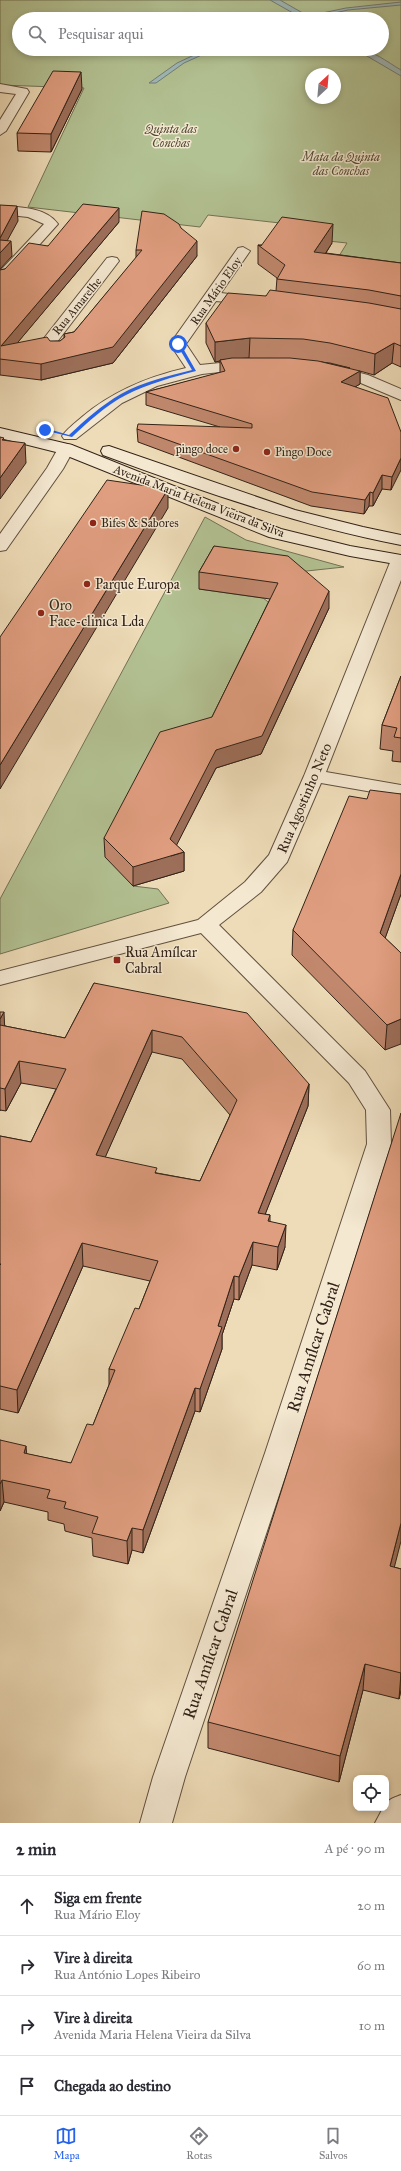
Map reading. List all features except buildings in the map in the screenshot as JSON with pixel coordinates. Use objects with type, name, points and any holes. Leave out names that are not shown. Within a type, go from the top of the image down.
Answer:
[{"type":"street","points":[[0,88],[8,88],[23,92],[0,131]]},
{"type":"street","points":[[0,210],[35,214],[44,217],[50,221],[51,224],[0,280]]},
{"type":"street","name":"Rua Mário Eloy","points":[[195,370],[178,344],[243,251]]},
{"type":"street","name":"Rua Amarelhe","points":[[56,352],[48,342],[112,261]]},
{"type":"street","points":[[213,296],[265,302]]},
{"type":"street","points":[[0,546],[55,469],[68,443],[92,417],[124,394],[168,377],[195,370],[238,365],[267,365]]},
{"type":"street","points":[[316,368],[362,378],[401,395]]},
{"type":"street","name":"Avenida Maria Helena Vieira da Silva","points":[[0,421],[296,517],[363,534],[401,540]]},
{"type":"street","name":"Avenida Maria Helena Vieira da Silva","points":[[0,433],[68,443],[275,533],[350,551],[401,559]]},
{"type":"street","name":"Rua Agostinho Neto","points":[[0,978],[206,925],[253,887],[279,857],[314,776],[401,559]]},
{"type":"street","points":[[314,776],[401,791]]},
{"type":"street","name":"Rua Amílcar Cabral","points":[[156,1823],[168,1778],[279,1453],[379,1144],[378,1110],[357,1077],[206,925]]},
{"type":"street","points":[[391,1823],[401,1810]]},
{"type":"green space","name":"Quinta das Conchas","points":[[0,0],[401,0],[401,276],[333,266],[347,243],[281,236],[289,224],[208,215],[200,227],[28,207],[84,88],[0,85]]},
{"type":"green space","points":[[205,517],[246,540],[344,567],[288,573],[199,589],[263,598],[275,607],[133,886],[158,889],[169,903],[0,954],[0,899]]},
{"type":"water","points":[[270,0],[280,0],[301,12],[291,12]]},
{"type":"water","points":[[401,2],[401,5],[327,12],[346,8]]},
{"type":"water","points":[[192,56],[200,56],[184,63],[156,83],[149,83],[177,63]]},
{"type":"water","points":[[367,56],[379,56],[401,70],[401,76]]},
{"type":"place","name":"pingo doce","points":[[236,449]]},
{"type":"place","name":"Pingo Doce","points":[[267,452]]},
{"type":"place","name":"Bifes & Sabores","points":[[93,523]]},
{"type":"place","name":"Parque Europa","points":[[87,584]]},
{"type":"place","name":"Oro Face-clinica Lda","points":[[41,613]]},
{"type":"place","name":"Rua Amílcar Cabral","points":[[117,960]]},
{"type":"route","points":[[45,430],[70,436],[92,417],[124,394],[168,377],[195,370],[183,354],[178,344]]},
{"type":"park label","name":"Mata da Quinta das Conchas","points":[[341,164]]}]
